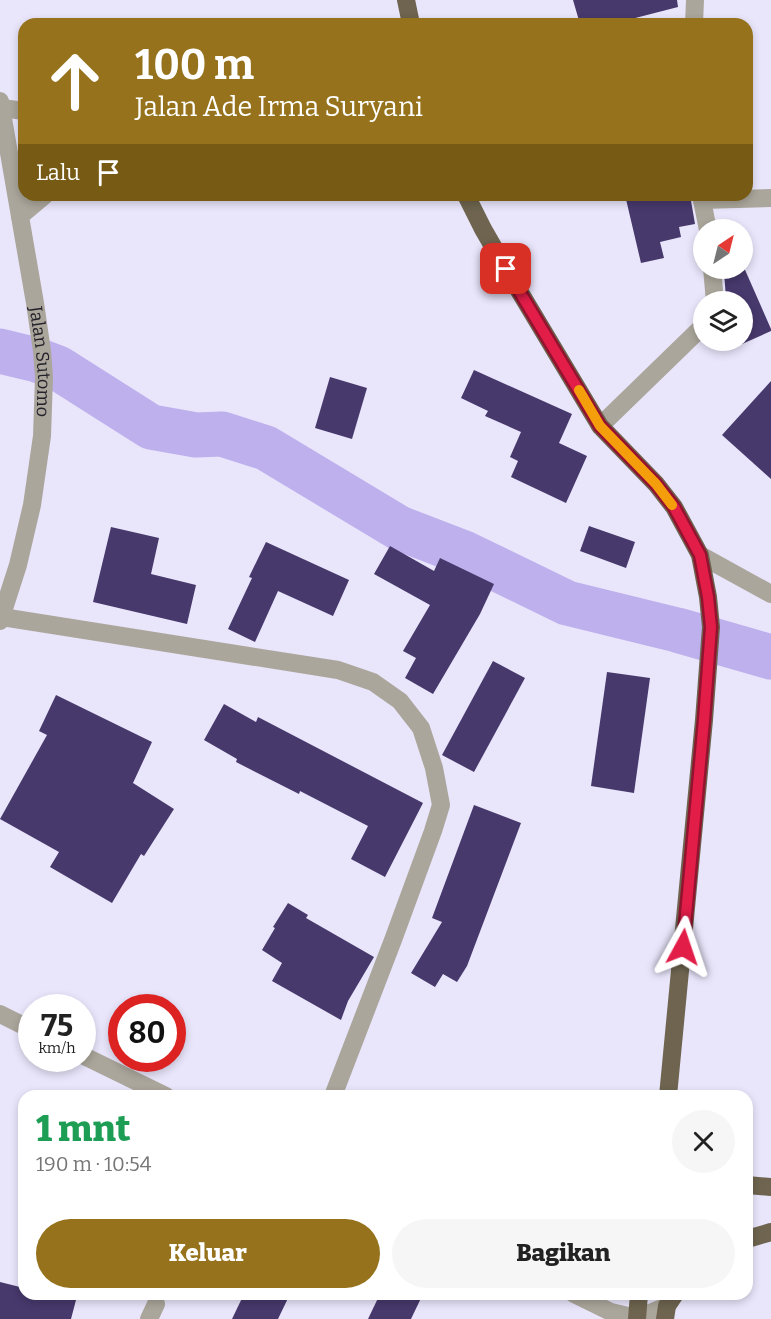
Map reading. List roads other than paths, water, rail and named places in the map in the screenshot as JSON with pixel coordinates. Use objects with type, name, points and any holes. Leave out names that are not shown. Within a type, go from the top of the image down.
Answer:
[{"type":"highway","points":[[406,0],[410,18]]},
{"type":"highway","points":[[469,201],[500,259],[600,426],[668,499],[700,555],[711,627],[669,1090]]},
{"type":"highway","points":[[672,1060],[676,1090]]},
{"type":"highway","points":[[753,1186],[771,1187]]},
{"type":"highway","points":[[753,1237],[771,1232]]},
{"type":"highway","points":[[637,1319],[639,1300]]},
{"type":"street","points":[[694,18],[695,0]]},
{"type":"street","points":[[1,104],[18,109]]},
{"type":"street","name":"Jalan Sutomo","points":[[1,104],[36,303],[44,377],[42,436],[32,505],[18,565],[1,619]]},
{"type":"street","points":[[753,198],[771,198]]},
{"type":"street","points":[[20,216],[38,201]]},
{"type":"street","points":[[702,201],[707,219]]},
{"type":"street","points":[[600,426],[693,336]]},
{"type":"street","points":[[700,555],[771,594]]},
{"type":"street","points":[[1,619],[338,670],[373,682],[400,701],[422,728],[434,768],[441,805],[434,831],[335,1090]]},
{"type":"street","points":[[0,1014],[18,1023]]},
{"type":"street","points":[[96,1062],[154,1090]]},
{"type":"street","points":[[586,1300],[611,1312],[637,1319],[669,1306]]},
{"type":"waterway","points":[[0,351],[58,368],[151,427],[196,435],[222,434],[266,448],[399,528],[464,553],[567,603],[677,630],[771,657]]}]
